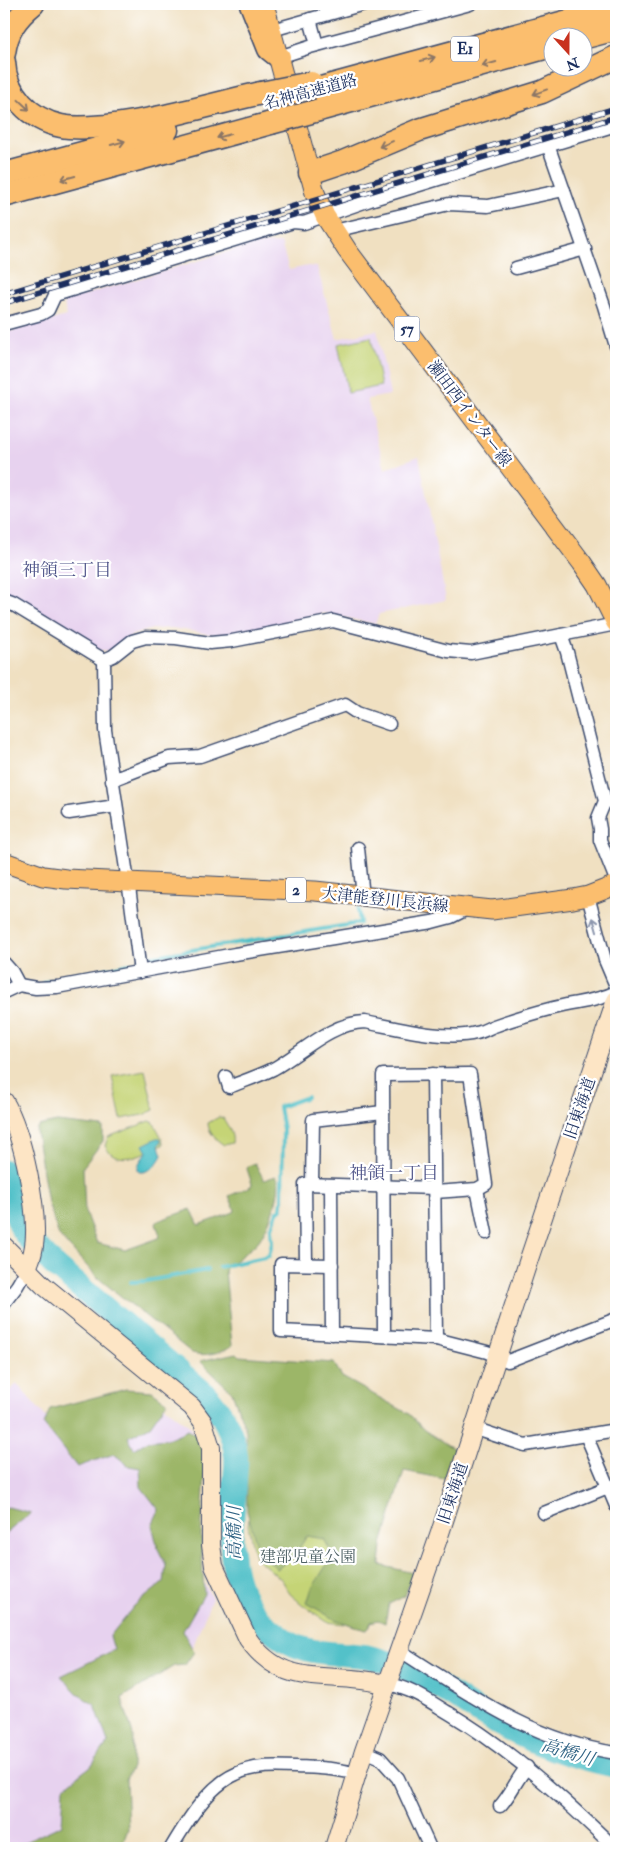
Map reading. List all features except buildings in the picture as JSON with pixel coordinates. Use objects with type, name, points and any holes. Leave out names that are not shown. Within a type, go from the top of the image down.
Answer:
[{"type":"highway","points":[[4,53],[11,27],[22,13],[33,4]]},
{"type":"highway","points":[[251,4],[268,49],[279,57]]},
{"type":"highway","name":"名神高速道路","points":[[314,94],[401,66],[616,8]]},
{"type":"highway","points":[[592,35],[616,29]]},
{"type":"highway","name":"名神高速道路","points":[[4,174],[314,94],[542,48]]},
{"type":"highway","points":[[310,173],[343,162],[419,130],[542,92],[616,57]]},
{"type":"highway","points":[[4,62],[12,92],[22,104],[41,119],[61,126],[89,127],[127,124],[266,106]]},
{"type":"highway","name":"名神高速道路","points":[[4,196],[266,106]]},
{"type":"main road","name":"瀬田西インター線","points":[[264,4],[310,173],[329,223],[582,563],[597,584],[616,623]]},
{"type":"main road","name":"大津能登川長浜線","points":[[4,862],[43,876],[66,879],[315,891],[492,910],[588,896],[616,885]]},
{"type":"street","points":[[4,7],[7,4]]},
{"type":"street","points":[[272,30],[364,4]]},
{"type":"street","points":[[279,57],[470,4]]},
{"type":"street","points":[[310,19],[317,45]]},
{"type":"street","points":[[329,223],[370,200],[616,124]]},
{"type":"street","points":[[548,145],[585,248],[616,346]]},
{"type":"street","points":[[4,324],[41,314],[48,310],[55,295],[293,222],[329,223],[449,204],[488,206],[564,190]]},
{"type":"street","points":[[516,268],[585,248]]},
{"type":"street","points":[[4,601],[104,660]]},
{"type":"street","points":[[104,660],[113,656],[132,641],[146,637],[176,638],[210,643],[232,641],[333,621],[460,653],[481,652],[616,623]]},
{"type":"street","points":[[561,635],[606,801],[598,818],[600,840],[616,880]]},
{"type":"street","points":[[104,660],[105,730],[140,972]]},
{"type":"street","points":[[112,780],[169,758],[200,756],[345,705],[357,713],[389,724]]},
{"type":"street","points":[[69,813],[116,806]]},
{"type":"street","points":[[358,848],[363,897]]},
{"type":"street","points":[[588,896],[605,960],[616,986]]},
{"type":"street","points":[[4,992],[18,985],[36,988],[57,987],[235,954],[432,922],[451,917],[469,908]]},
{"type":"street","points":[[4,962],[12,972],[18,985]]},
{"type":"street","points":[[226,1077],[229,1086],[262,1074],[286,1061],[315,1041],[356,1022],[366,1022],[432,1034],[467,1035],[553,1008],[601,1000],[616,992]]},
{"type":"street","name":"旧東海道","points":[[334,1848],[364,1751],[616,1000]]},
{"type":"street","points":[[306,1264],[305,1184],[382,1187],[435,1190],[477,1190],[486,1184],[470,1074],[383,1074],[382,1187],[384,1336]]},
{"type":"street","points":[[432,1074],[436,1339]]},
{"type":"street","points":[[4,1101],[20,1138],[32,1199],[34,1225],[34,1250],[17,1286],[4,1303]]},
{"type":"street","points":[[312,1184],[313,1120],[383,1112]]},
{"type":"street","points":[[331,1185],[332,1334]]},
{"type":"street","points":[[477,1190],[486,1233]]},
{"type":"street","points":[[4,1246],[28,1265],[43,1285],[192,1407],[203,1422],[211,1448],[212,1557],[218,1575],[248,1639],[255,1648],[277,1666],[292,1673],[388,1681],[418,1694],[459,1719],[527,1767],[564,1799],[615,1848]]},
{"type":"street","points":[[332,1265],[281,1264],[281,1331],[436,1339],[508,1360],[616,1319]]},
{"type":"street","points":[[473,1428],[525,1445],[616,1430]]},
{"type":"street","points":[[586,1435],[616,1506]]},
{"type":"street","points":[[544,1514],[608,1487]]},
{"type":"street","points":[[398,1653],[523,1725],[571,1744],[616,1753]]},
{"type":"street","points":[[364,1751],[380,1758],[398,1778],[430,1848]]},
{"type":"street","points":[[171,1848],[196,1810],[226,1780],[236,1774],[273,1766],[338,1769],[357,1774]]},
{"type":"street","points":[[500,1806],[509,1796],[519,1776],[527,1767]]},
{"type":"shaded area","points":[[281,243],[289,270],[308,266],[317,267],[337,339],[377,330],[390,395],[367,399],[385,469],[419,456],[446,600],[379,614],[375,624],[324,613],[259,629],[228,634],[208,634],[172,628],[152,629],[132,635],[108,651],[99,651],[16,600],[4,595],[4,333],[66,316],[64,301],[254,244]]},
{"type":"shaded area","points":[[17,1384],[79,1455],[153,1397],[192,1428],[198,1457],[197,1562],[212,1598],[192,1649],[114,1692],[106,1848],[4,1848],[4,1396]]},
{"type":"green space","points":[[371,337],[381,386],[348,393],[338,344]]},
{"type":"green space","points":[[145,1070],[154,1110],[143,1115],[121,1119],[112,1076]]},
{"type":"green space","points":[[219,1117],[223,1118],[230,1130],[232,1143],[224,1145],[209,1130],[208,1123]]},
{"type":"green space","points":[[153,1121],[161,1136],[163,1145],[132,1157],[124,1158],[110,1153],[105,1146],[108,1137]]},
{"type":"green space","points":[[57,1122],[103,1127],[103,1141],[83,1167],[85,1212],[97,1243],[125,1250],[159,1238],[160,1235],[156,1224],[158,1221],[191,1209],[199,1225],[234,1212],[235,1210],[229,1196],[251,1186],[248,1166],[255,1163],[264,1180],[276,1176],[278,1182],[277,1198],[263,1234],[253,1246],[225,1270],[232,1346],[212,1354],[192,1353],[98,1278],[59,1236],[48,1203],[36,1131],[38,1126]]},
{"type":"green space","points":[[236,1353],[239,1356],[334,1363],[342,1377],[409,1414],[424,1430],[454,1449],[444,1479],[404,1471],[382,1544],[380,1565],[413,1573],[405,1596],[389,1604],[385,1623],[378,1620],[371,1622],[366,1630],[334,1619],[307,1603],[312,1588],[333,1555],[324,1539],[307,1536],[294,1556],[277,1569],[258,1550],[247,1511],[246,1431],[232,1392],[200,1361]]},
{"type":"green space","points":[[126,1389],[152,1391],[167,1402],[150,1426],[128,1437],[134,1449],[148,1441],[167,1439],[188,1430],[201,1438],[206,1455],[201,1537],[204,1594],[183,1631],[194,1652],[185,1665],[174,1666],[122,1698],[133,1735],[132,1767],[126,1779],[128,1829],[121,1848],[12,1848],[62,1825],[64,1787],[91,1766],[108,1742],[95,1705],[79,1695],[61,1676],[114,1650],[110,1636],[134,1606],[164,1582],[166,1565],[158,1549],[152,1525],[159,1510],[141,1487],[140,1468],[129,1466],[114,1454],[77,1467],[44,1425],[50,1409]]},
{"type":"green space","points":[[8,1507],[31,1513],[4,1535],[4,1509]]},
{"type":"green space","name":"建部児童公園","points":[[250,1512],[347,1526],[349,1614],[344,1624],[327,1622],[303,1605],[290,1594],[282,1580],[255,1557],[248,1525]]},
{"type":"water","points":[[160,1138],[161,1141],[159,1146],[162,1155],[156,1165],[147,1171],[139,1172],[139,1164],[147,1152],[143,1145]]},
{"type":"waterway","points":[[148,957],[360,923],[358,909]]},
{"type":"waterway","points":[[44,982],[129,964]]},
{"type":"waterway","points":[[219,1267],[269,1256],[272,1243],[271,1230],[277,1212],[281,1209],[282,1201],[283,1129],[279,1107],[307,1097]]},
{"type":"waterway","name":"高橋川","points":[[4,1171],[11,1200],[22,1229],[29,1239],[53,1264],[204,1393],[216,1406],[225,1421],[232,1438],[236,1459],[232,1533],[235,1571],[246,1601],[265,1624],[288,1642],[307,1650],[359,1655],[386,1661],[422,1677],[493,1721],[538,1743],[583,1758],[616,1766]]},
{"type":"waterway","points":[[131,1282],[207,1270]]},
{"type":"railway","points":[[4,294],[616,108]]},
{"type":"railway","points":[[4,303],[616,117]]},
{"type":"district","name":"神領三丁目","points":[[67,570]]},
{"type":"district","name":"神領一丁目","points":[[394,1173]]}]
